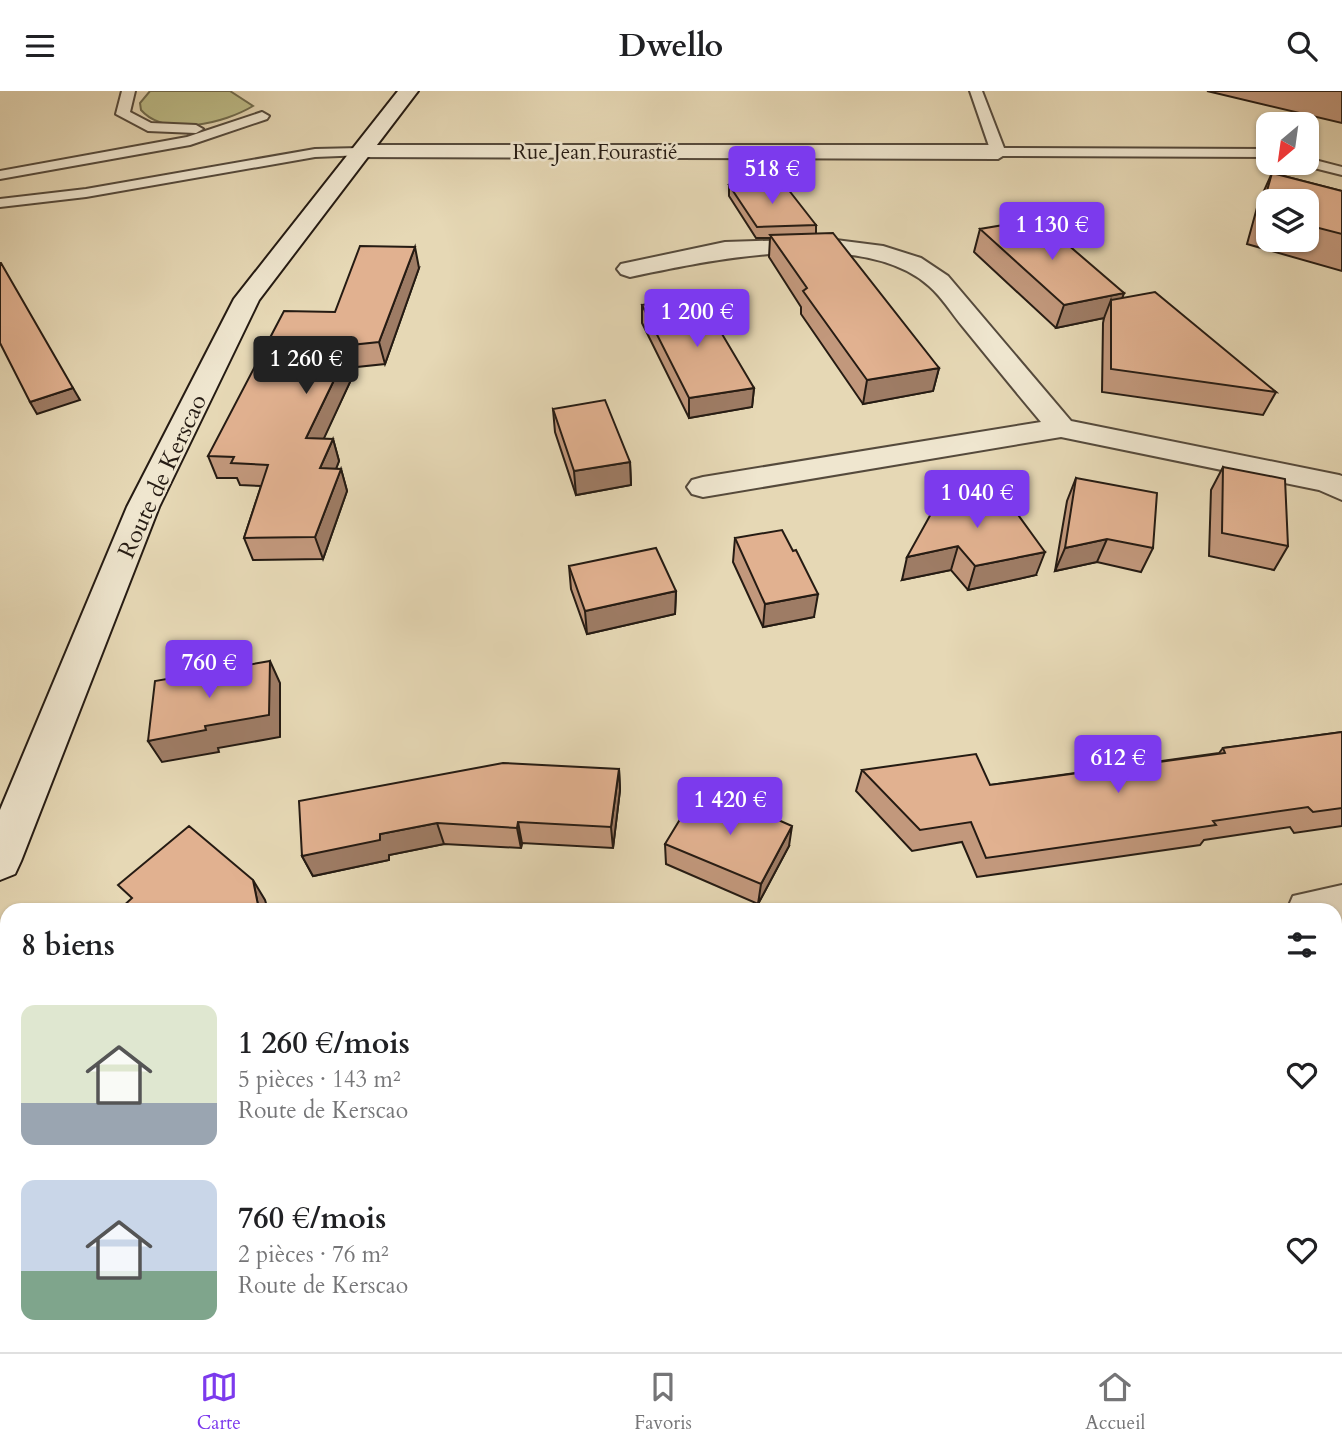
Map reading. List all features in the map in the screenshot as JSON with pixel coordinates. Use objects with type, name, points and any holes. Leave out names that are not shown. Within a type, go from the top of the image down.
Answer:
[{"type":"street","name":"Route de Kerscao","points":[[0,861],[143,507],[247,299],[408,91]]},
{"type":"street","name":"Rue Jean Fourastié","points":[[360,152],[998,152]]},
{"type":"street","points":[[630,269],[725,249],[802,247],[874,251],[912,263],[939,281],[1061,428]]},
{"type":"street","points":[[703,487],[1061,428],[1328,482],[1342,490]]},
{"type":"lane","points":[[129,91],[125,95],[123,114],[148,127],[179,131],[220,127],[262,115]]},
{"type":"lane","points":[[976,91],[998,152],[1256,153]]},
{"type":"lane","points":[[0,175],[190,141],[276,108]]},
{"type":"lane","points":[[0,203],[86,193],[315,153],[360,152]]},
{"type":"lane","points":[[1320,165],[1342,171]]},
{"type":"shaded area","points":[[150,91],[230,91],[253,106],[212,122],[180,126],[165,124],[152,119],[141,110],[140,103]]},
{"type":"building","points":[[1271,175],[1280,175],[1342,191],[1342,234],[1319,228],[1319,189],[1267,189]]},
{"type":"building","points":[[784,184],[816,225],[757,227],[729,185]]},
{"type":"building","points":[[1038,219],[1124,293],[1064,305],[980,229]]},
{"type":"building","points":[[833,233],[939,368],[867,380],[803,291],[807,288],[770,235]]},
{"type":"building","points":[[360,246],[415,247],[379,342],[351,345],[306,438],[333,439],[320,468],[341,469],[315,537],[244,538],[268,465],[231,463],[234,457],[208,456],[284,311],[335,312]]},
{"type":"building","points":[[0,263],[73,388],[30,402],[0,343]]},
{"type":"building","points":[[1155,292],[1276,392],[1111,369],[1111,300]]},
{"type":"building","points":[[689,297],[698,314],[709,312],[754,388],[689,398],[642,305]]},
{"type":"building","points":[[605,400],[630,462],[574,471],[553,409]]},
{"type":"building","points":[[1223,467],[1285,479],[1288,546],[1222,533]]},
{"type":"building","points":[[1076,478],[1157,493],[1153,548],[1107,539],[1065,548]]},
{"type":"building","points":[[985,493],[993,504],[1008,501],[1045,552],[975,566],[958,546],[907,557],[942,494],[956,498]]},
{"type":"building","points":[[782,530],[793,551],[796,550],[818,594],[765,604],[735,538]]},
{"type":"building","points":[[656,548],[676,591],[585,611],[569,566]]},
{"type":"building","points":[[270,661],[269,715],[205,726],[206,730],[148,741],[155,681]]},
{"type":"building","points":[[1342,732],[1342,808],[1313,812],[1308,807],[1213,821],[1216,825],[986,858],[971,822],[920,830],[862,770],[976,754],[990,785],[1225,753],[1223,748]]},
{"type":"building","points":[[503,763],[619,769],[611,827],[518,822],[517,828],[437,823],[380,834],[380,840],[302,856],[299,801]]},
{"type":"building","points":[[723,796],[792,826],[761,884],[665,844],[693,798],[716,806]]},
{"type":"building","points":[[189,826],[253,880],[258,903],[127,903],[132,898],[118,885]]}]
